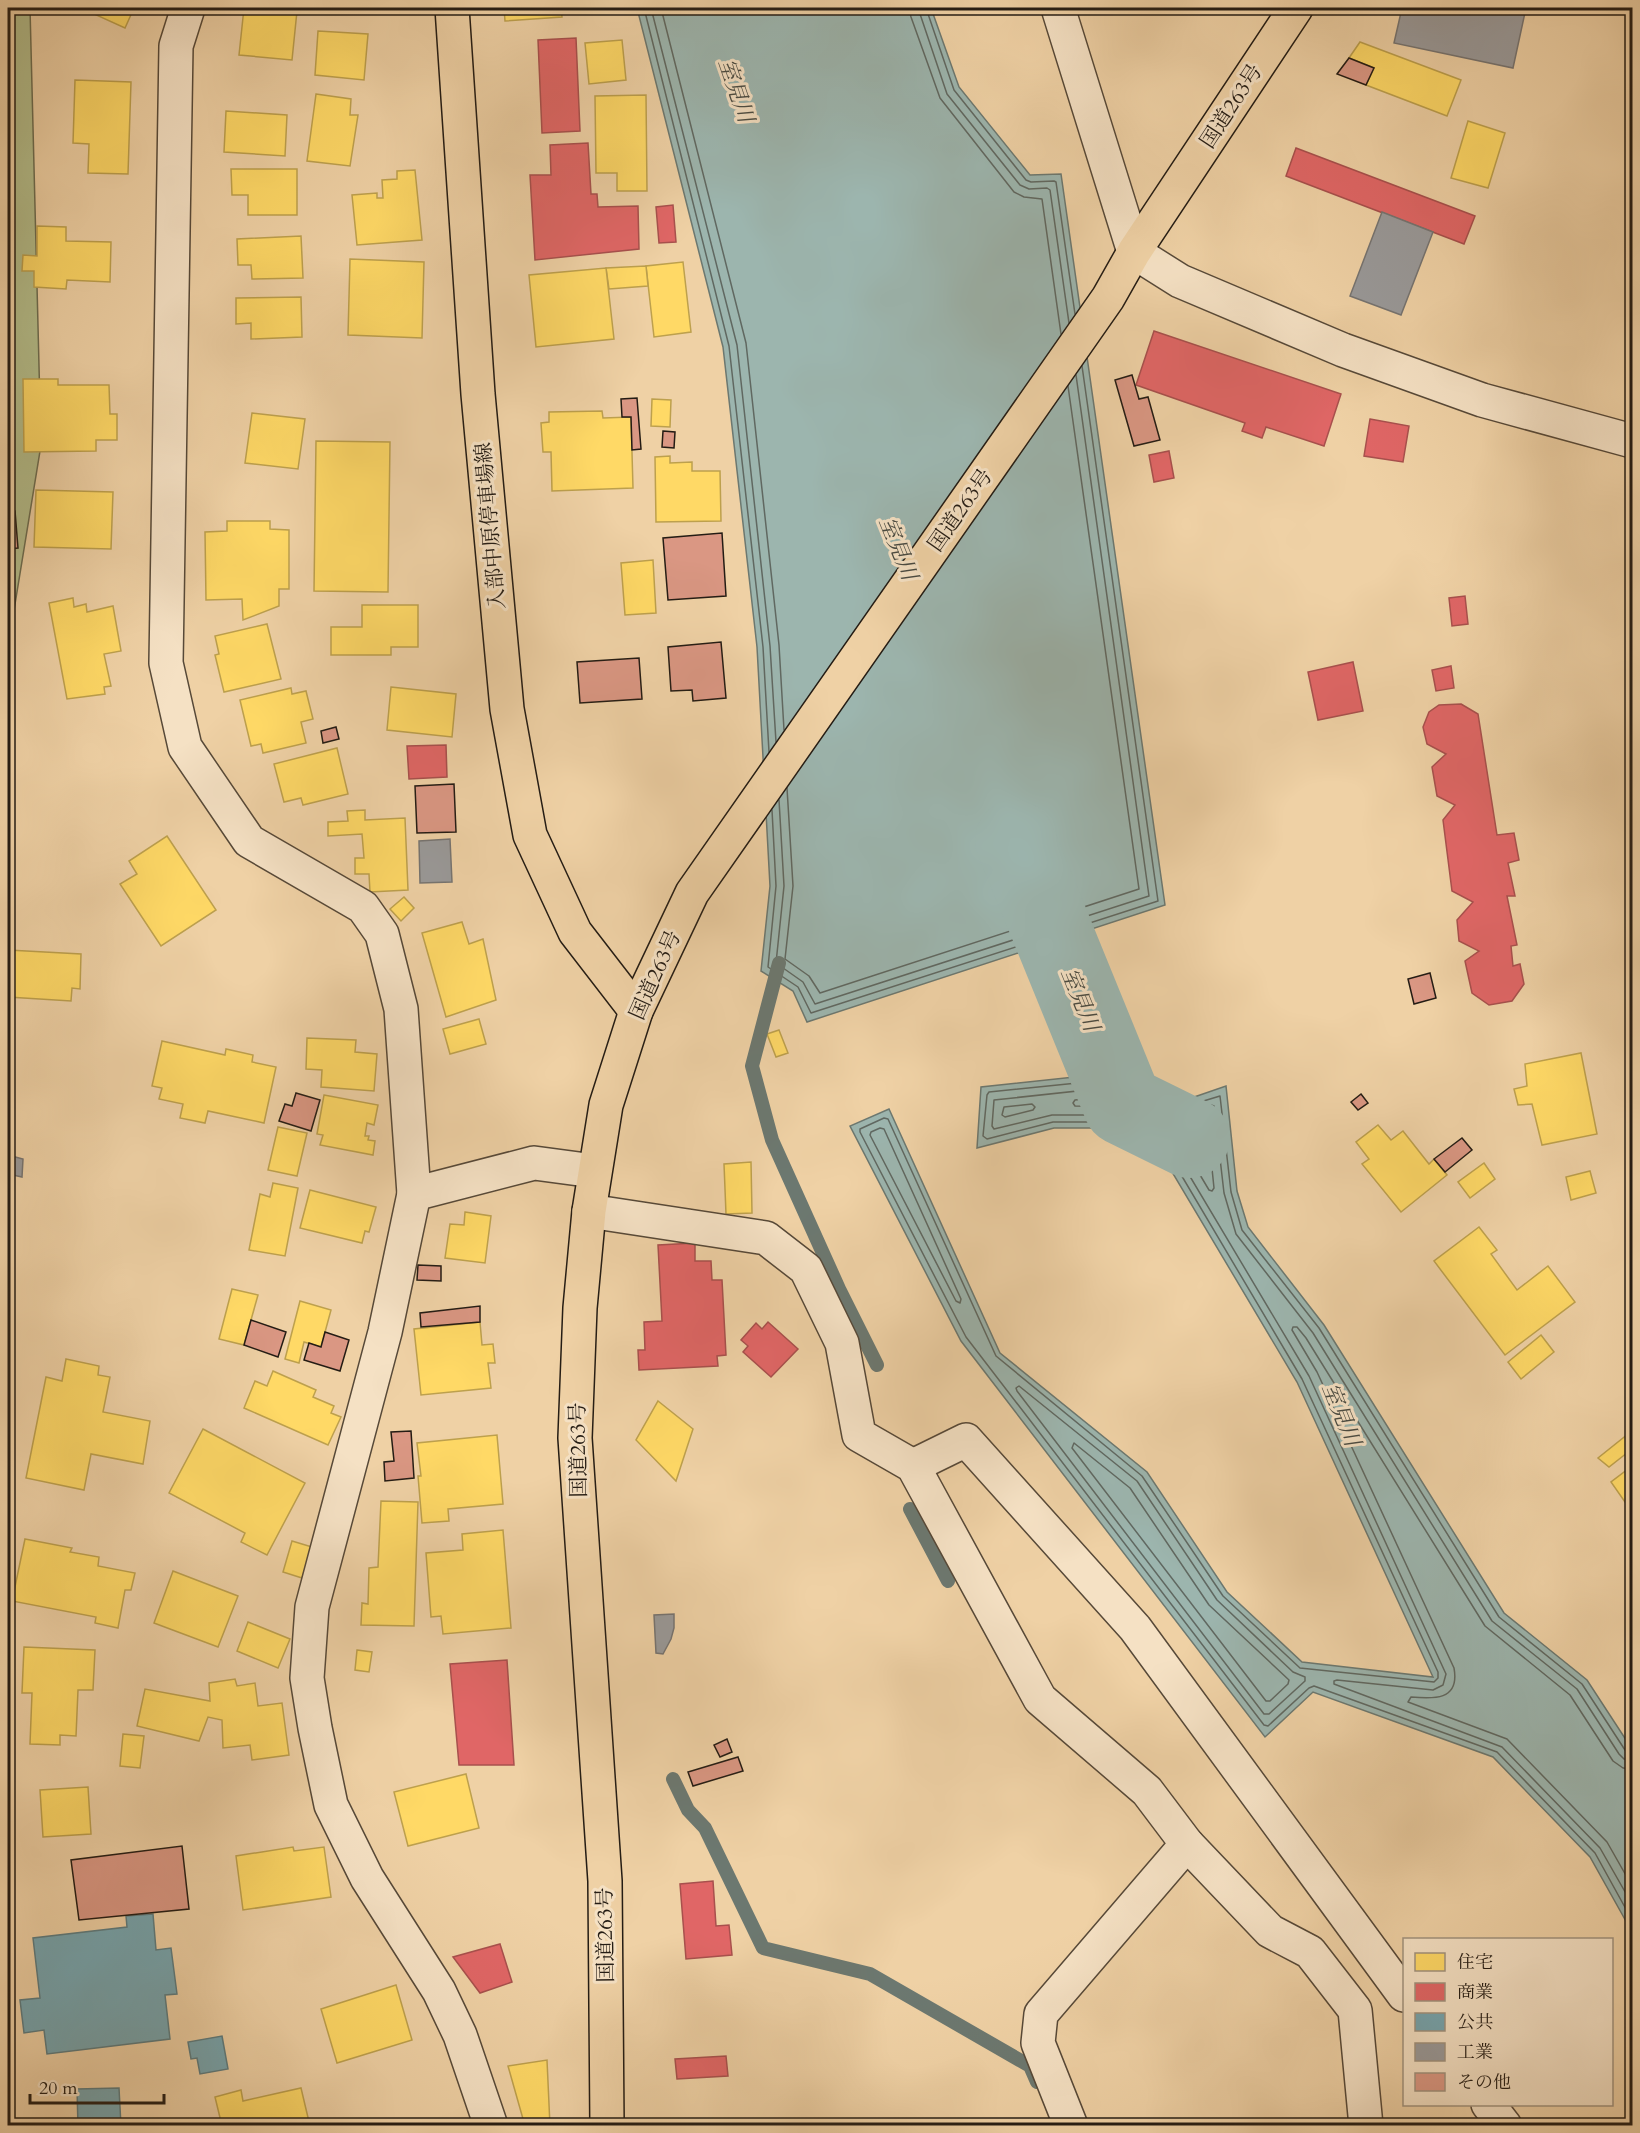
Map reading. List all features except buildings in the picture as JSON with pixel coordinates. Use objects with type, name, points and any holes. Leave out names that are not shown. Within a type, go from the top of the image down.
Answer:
[{"type":"main road","name":"入部中原停車場線","points":[[452,8],[478,394],[507,709],[530,835],[574,932],[636,1011]]},
{"type":"main road","name":"国道263号","points":[[607,2126],[605,1881],[575,1438],[580,1308],[594,1171],[606,1105],[636,1011],[692,893],[1108,298],[1134,252],[1296,8]]},
{"type":"street","points":[[188,8],[176,46],[166,663],[184,747],[249,841],[363,907],[382,934],[401,1009],[414,1194],[385,1332],[312,1607],[307,1678],[331,1805],[367,1878],[439,1990],[460,2034],[491,2126]]},
{"type":"street","points":[[1058,8],[1134,252],[1180,281],[1343,350],[1482,400],[1632,441]]},
{"type":"street","points":[[414,1194],[534,1163],[594,1171]]},
{"type":"street","points":[[589,1211],[766,1238],[806,1269],[842,1343],[859,1436],[913,1466],[1040,1699],[1147,1791],[1187,1844],[1270,1931],[1310,1952],[1355,2010],[1366,2126]]},
{"type":"street","points":[[913,1466],[966,1440],[1135,1628],[1403,1994]]},
{"type":"street","points":[[1071,2126],[1038,2043],[1041,2014],[1187,1844]]},
{"type":"street","points":[[1490,2106],[1505,2126]]},
{"type":"green space","points":[[8,8],[30,8],[41,445],[8,647]]},
{"type":"water","points":[[637,8],[931,8],[959,87],[1030,175],[1061,174],[1165,905],[807,1022],[793,991],[761,971],[770,886],[757,647],[723,347]]},
{"type":"water","points":[[1140,1070],[1168,1106],[1226,1086],[1237,1191],[1248,1227],[1324,1325],[1504,1613],[1587,1680],[1632,1749],[1632,1932],[1590,1857],[1493,1757],[1313,1692],[1265,1737],[961,1341],[850,1126],[889,1109],[1000,1353],[1147,1472],[1227,1592],[1302,1662],[1433,1677],[1297,1382],[1162,1155],[1126,1128],[1054,1128],[977,1148],[981,1087]]},
{"type":"waterway","name":"室見川","points":[[1015,840],[1123,1105],[1190,1138]]},
{"type":"waterway","points":[[779,963],[752,1066],[772,1140],[840,1291],[877,1365]]},
{"type":"waterway","points":[[910,1509],[948,1581]]},
{"type":"waterway","points":[[673,1779],[688,1810],[705,1828],[763,1948],[870,1974],[1030,2066],[1037,2082]]}]
